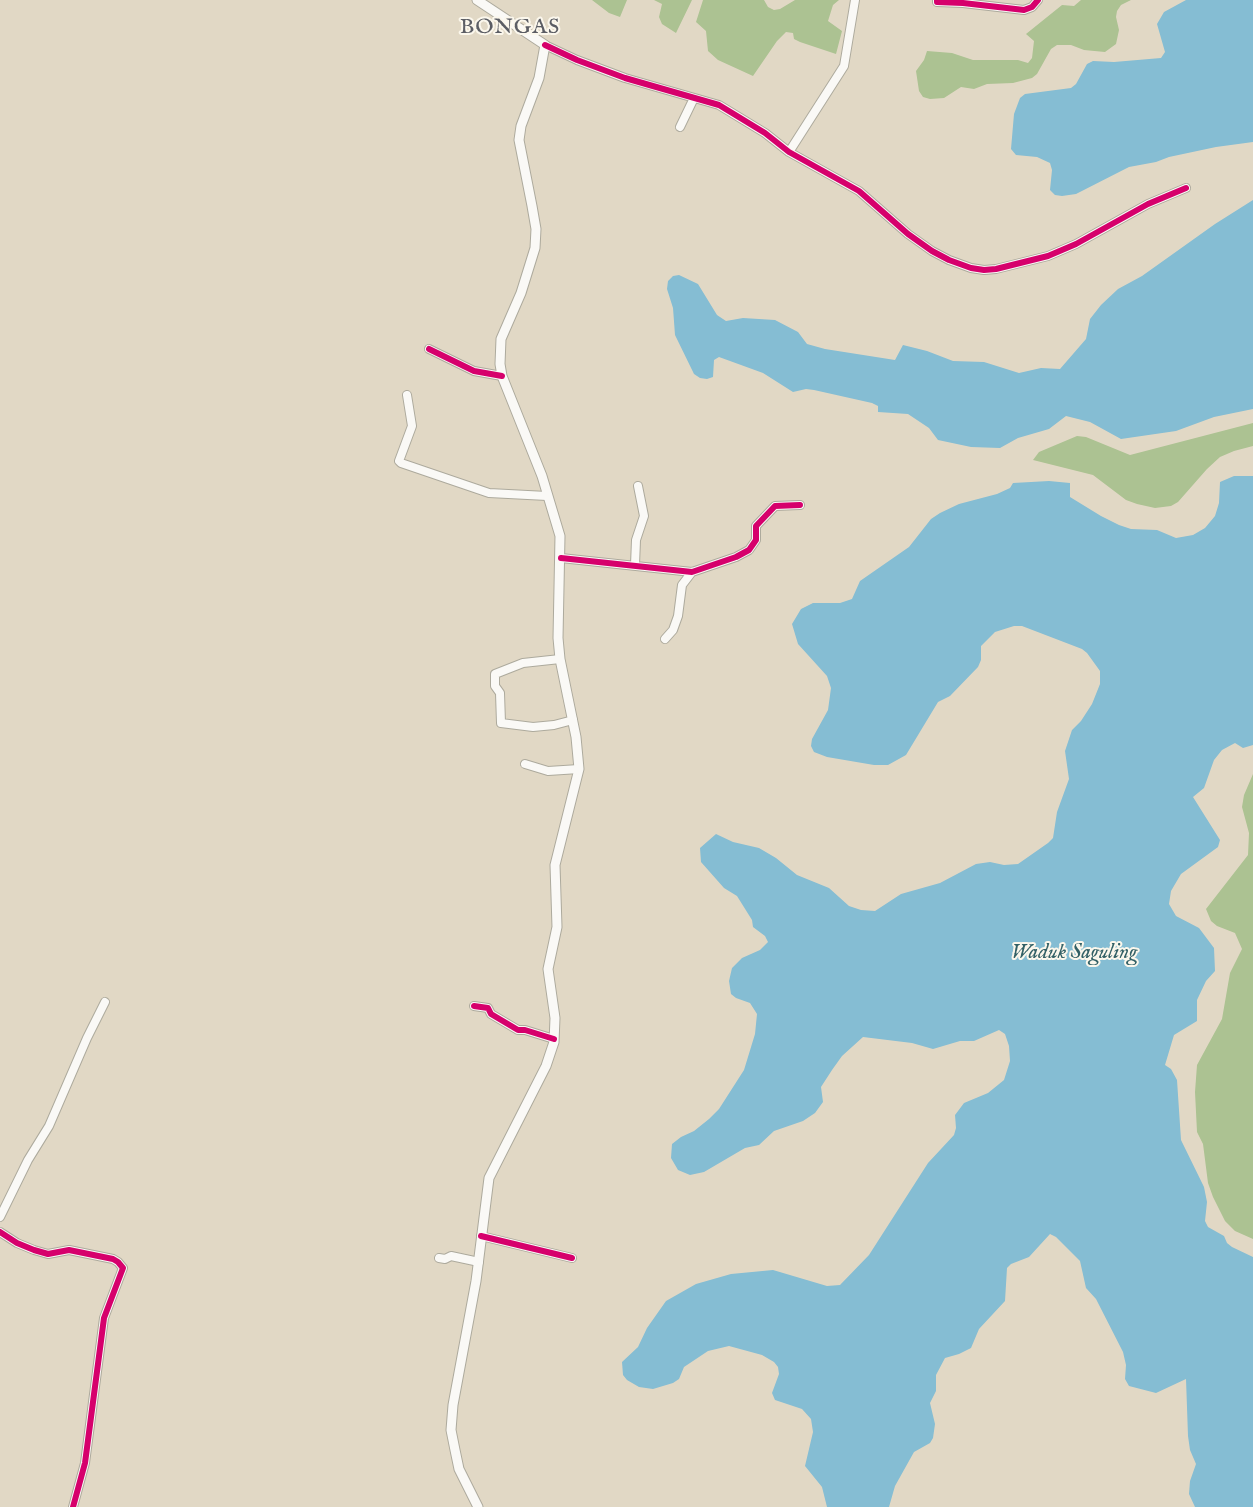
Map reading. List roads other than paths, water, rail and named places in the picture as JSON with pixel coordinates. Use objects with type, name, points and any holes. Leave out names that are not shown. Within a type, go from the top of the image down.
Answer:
[{"type":"main road","points":[[477,0],[545,45],[539,78],[523,120],[519,140],[534,214],[535,248],[521,293],[501,339],[502,376],[542,476],[560,536],[558,628],[560,659],[573,720],[579,769],[555,865],[558,926],[548,968],[556,1018],[554,1039],[546,1066],[492,1168],[489,1178],[478,1262],[453,1405],[451,1430],[459,1469],[478,1507]]},
{"type":"street","points":[[789,152],[844,66],[855,0]]},
{"type":"street","points":[[937,0],[937,2],[1024,10],[1032,8],[1038,0]]},
{"type":"street","points":[[545,45],[604,71],[719,105],[765,133],[789,152],[859,191],[908,234],[932,251],[949,260],[984,270],[1048,256],[1076,244],[1148,204],[1186,188]]},
{"type":"street","points":[[680,127],[694,98]]},
{"type":"street","points":[[429,349],[474,371],[502,376]]},
{"type":"street","points":[[407,395],[412,426],[401,463],[489,493],[547,496]]},
{"type":"street","points":[[635,565],[636,540],[644,516],[638,486]]},
{"type":"street","points":[[561,558],[692,572],[749,550],[756,540],[756,526],[775,506],[800,505]]},
{"type":"street","points":[[665,639],[676,622],[682,585],[692,572]]},
{"type":"street","points":[[560,659],[523,662],[494,674],[495,686],[500,694],[501,723],[533,727],[558,725],[573,720]]},
{"type":"street","points":[[525,764],[546,770],[579,769]]},
{"type":"street","points":[[0,1217],[28,1160],[49,1126],[87,1038],[105,1002]]},
{"type":"street","points":[[474,1006],[488,1008],[491,1014],[518,1030],[525,1030],[554,1039]]},
{"type":"street","points":[[0,1232],[17,1243],[34,1250],[48,1254],[69,1250],[113,1259],[123,1268],[104,1318],[85,1463],[73,1507]]},
{"type":"street","points":[[481,1236],[572,1258]]},
{"type":"street","points":[[439,1258],[445,1259],[451,1256],[478,1262]]},
{"type":"water","points":[[1186,0],[1253,0],[1253,142],[1216,147],[1129,167],[1076,194],[1055,195],[1050,190],[1052,170],[1050,163],[1037,157],[1016,155],[1011,149],[1014,114],[1020,98],[1025,94],[1071,88],[1076,84],[1087,64],[1093,61],[1114,62],[1161,58],[1165,52],[1157,24],[1164,12]]},
{"type":"water","points":[[1253,200],[1253,409],[1214,417],[1176,431],[1121,439],[1090,422],[1066,416],[1049,429],[1018,438],[1000,448],[971,447],[938,440],[929,428],[908,414],[878,412],[878,406],[872,403],[814,390],[806,389],[793,392],[763,373],[719,357],[714,360],[713,377],[707,379],[700,378],[694,374],[675,335],[673,308],[667,289],[668,281],[673,276],[679,275],[698,284],[717,315],[726,321],[743,318],[775,320],[798,332],[807,344],[825,349],[895,360],[903,345],[927,351],[953,361],[984,362],[1019,373],[1041,368],[1060,369],[1086,339],[1090,319],[1101,305],[1118,289],[1142,276],[1215,224]]},
{"type":"water","name":"Waduk Saguling","points":[[1234,476],[1253,476],[1253,745],[1243,748],[1235,743],[1222,750],[1214,760],[1204,788],[1193,797],[1220,840],[1218,847],[1181,874],[1171,891],[1169,904],[1176,916],[1199,928],[1214,948],[1215,971],[1206,981],[1197,1000],[1197,1021],[1174,1035],[1165,1065],[1171,1069],[1177,1080],[1181,1140],[1204,1187],[1207,1202],[1205,1221],[1208,1227],[1224,1236],[1227,1243],[1232,1247],[1253,1257],[1253,1507],[1195,1507],[1189,1494],[1190,1481],[1196,1464],[1190,1450],[1188,1436],[1186,1379],[1156,1393],[1129,1386],[1125,1379],[1126,1365],[1123,1352],[1096,1299],[1086,1288],[1080,1261],[1056,1237],[1050,1234],[1029,1257],[1011,1264],[1007,1268],[1005,1301],[979,1329],[971,1348],[945,1358],[936,1375],[936,1391],[930,1403],[935,1424],[933,1438],[930,1443],[914,1452],[895,1486],[889,1507],[827,1507],[822,1487],[805,1466],[813,1432],[811,1419],[802,1409],[775,1400],[772,1393],[779,1374],[778,1367],[774,1362],[762,1355],[729,1346],[708,1351],[684,1367],[679,1379],[673,1383],[653,1389],[639,1387],[627,1380],[623,1375],[622,1362],[638,1347],[647,1328],[666,1301],[696,1284],[731,1274],[773,1270],[827,1286],[840,1285],[869,1255],[928,1163],[954,1135],[956,1128],[955,1115],[964,1103],[988,1093],[1004,1080],[1010,1061],[1009,1046],[1005,1034],[999,1030],[974,1041],[960,1041],[933,1049],[912,1043],[863,1037],[842,1056],[821,1087],[823,1102],[815,1113],[803,1121],[774,1131],[759,1145],[745,1148],[704,1172],[690,1175],[678,1170],[671,1158],[672,1144],[694,1131],[719,1109],[744,1070],[755,1034],[757,1014],[750,1003],[731,994],[729,981],[732,968],[742,958],[760,950],[768,942],[765,936],[753,927],[752,920],[737,896],[724,888],[701,862],[700,848],[716,834],[733,842],[759,848],[776,858],[797,875],[829,888],[849,906],[861,910],[875,911],[901,894],[940,883],[976,864],[990,862],[1004,865],[1018,864],[1053,838],[1057,812],[1069,779],[1065,751],[1072,730],[1081,721],[1092,704],[1100,684],[1100,671],[1087,653],[1082,649],[1022,626],[1014,626],[995,632],[981,646],[981,660],[978,667],[950,696],[938,702],[906,755],[888,765],[874,765],[827,757],[814,752],[811,746],[812,739],[828,710],[831,688],[827,676],[798,644],[792,624],[801,609],[813,603],[840,603],[852,599],[860,581],[909,547],[931,519],[940,513],[959,504],[997,494],[1010,488],[1013,483],[1049,481],[1070,483],[1070,497],[1101,516],[1131,529],[1157,530],[1176,538],[1193,535],[1205,528],[1215,516],[1219,503],[1220,482]]},
{"type":"district","name":"BONGAS","points":[[510,28]]}]
